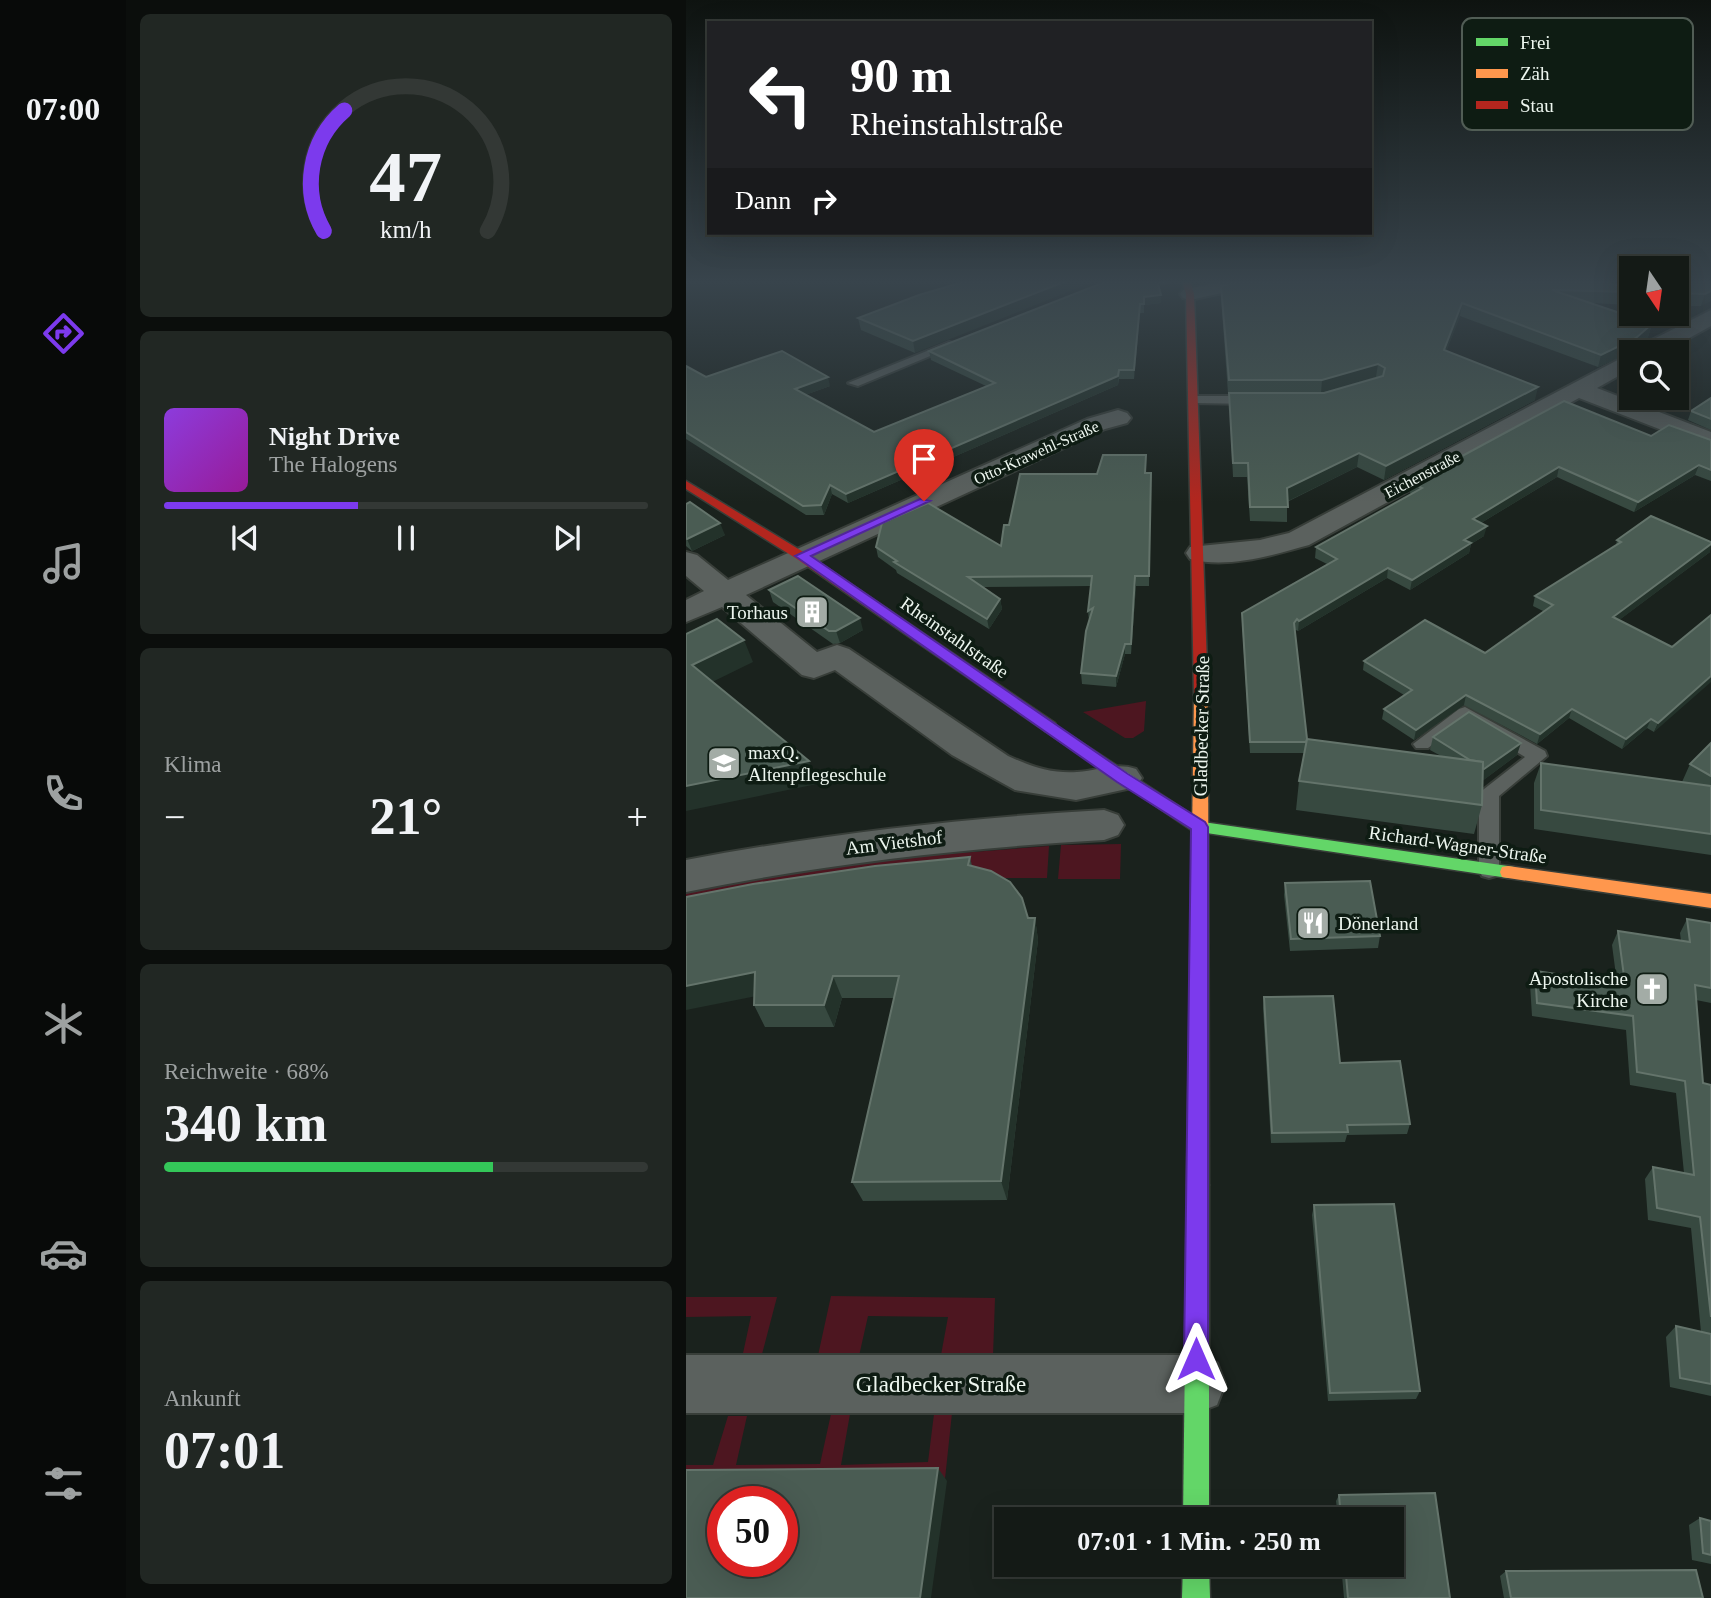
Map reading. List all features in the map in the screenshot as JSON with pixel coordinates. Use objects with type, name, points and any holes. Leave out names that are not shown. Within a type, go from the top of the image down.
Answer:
[{"type":"main road","name":"Gladbecker Straße","points":[[1193,355],[1201,553],[1196,1507]]},
{"type":"main road","name":"Rheinstahlstraße","points":[[686,484],[802,556],[1123,778],[1199,827]]},
{"type":"main road","name":"Richard-Wagner-Straße","points":[[1199,827],[1711,901]]},
{"type":"main road","points":[[1196,1577],[1196,1598]]},
{"type":"street","name":"Eichenstraße","points":[[1201,553],[1260,549],[1299,539],[1619,366]]},
{"type":"street","points":[[1577,389],[1711,442]]},
{"type":"street","name":"Otto-Krawehl-Straße","points":[[802,556],[1096,424],[1118,418]]},
{"type":"street","points":[[686,612],[732,599],[802,556]]},
{"type":"street","points":[[686,561],[814,667],[837,656],[995,765],[1028,782],[1076,786],[1123,778]]},
{"type":"street","name":"Am Vietshof","points":[[686,876],[855,847],[971,833],[1104,825]]},
{"type":"street","name":"Gladbecker Straße","points":[[686,1384],[1196,1384]]},
{"type":"lane","points":[[854,383],[926,355]]},
{"type":"lane","points":[[1196,400],[1265,400]]},
{"type":"lane","points":[[1422,744],[1465,713],[1538,756],[1489,793],[1489,870]]},
{"type":"shaded area","points":[[1146,701],[1144,731],[1133,738],[1125,738],[1083,712]]},
{"type":"shaded area","points":[[1121,844],[1120,879],[1058,879],[1061,845]]},
{"type":"shaded area","points":[[1049,846],[1047,878],[975,878],[686,919],[686,890],[870,860]]},
{"type":"shaded area","points":[[831,1296],[995,1298],[993,1356],[941,1355],[948,1317],[868,1316],[859,1356],[817,1360]]},
{"type":"shaded area","points":[[686,1297],[777,1297],[761,1358],[742,1358],[751,1316],[686,1317]]},
{"type":"shaded area","points":[[952,1413],[945,1479],[686,1481],[686,1465],[713,1465],[728,1416],[747,1416],[736,1465],[820,1464],[831,1414],[850,1414],[841,1465],[928,1462],[934,1414]]},
{"type":"building","points":[[772,355],[788,355],[828,377],[795,389],[874,432],[995,383],[936,355],[1135,355],[1134,370],[1119,370],[1118,376],[846,494],[830,485],[821,505],[803,506],[686,432],[686,366],[706,377]]},
{"type":"building","points":[[1227,355],[1456,355],[1538,387],[1386,466],[1359,453],[1287,488],[1288,507],[1250,507],[1248,463],[1233,463],[1229,393],[1324,393],[1383,376],[1385,368],[1378,364],[1322,380],[1229,380]]},
{"type":"building","points":[[1711,398],[1711,419],[1691,411]]},
{"type":"building","points":[[1564,401],[1651,436],[1669,425],[1711,440],[1711,470],[1699,465],[1638,502],[1559,467],[1473,519],[1487,526],[1464,540],[1471,543],[1412,580],[1388,568],[1299,621],[1297,619],[1294,623],[1306,742],[1250,742],[1242,613],[1337,559],[1316,547],[1422,488],[1412,483]]},
{"type":"building","points":[[1103,455],[1146,455],[1145,473],[1151,473],[1149,576],[1135,576],[1131,644],[1125,644],[1116,676],[1081,673],[1086,631],[1093,608],[1088,611],[1092,576],[968,577],[1000,599],[987,619],[894,562],[897,561],[876,547],[882,523],[928,503],[1001,546],[1004,525],[1009,525],[1020,474],[1097,474]]},
{"type":"building","points":[[690,502],[720,523],[687,539],[686,504]]},
{"type":"building","points":[[1651,516],[1711,542],[1613,617],[1672,647],[1711,615],[1711,676],[1658,723],[1651,719],[1626,739],[1572,709],[1540,734],[1466,695],[1416,730],[1384,709],[1412,690],[1364,661],[1425,620],[1485,653],[1553,605],[1535,596],[1621,542],[1617,540]]},
{"type":"building","points":[[798,576],[860,618],[836,631],[829,631],[769,590]]},
{"type":"building","points":[[717,619],[744,640],[692,665],[809,761],[686,786],[686,634]]},
{"type":"building","points":[[1469,712],[1521,743],[1484,769],[1483,762],[1470,760],[1433,737]]},
{"type":"building","points":[[1307,739],[1483,762],[1482,805],[1299,781]]},
{"type":"building","points":[[1711,743],[1711,776],[1690,764]]},
{"type":"building","points":[[1541,763],[1711,786],[1711,834],[1541,810]]},
{"type":"building","points":[[970,857],[968,865],[991,871],[1010,882],[1022,898],[1028,918],[1035,918],[1001,1181],[852,1182],[899,976],[833,976],[824,1005],[754,1005],[755,972],[686,986],[686,897],[875,866]]},
{"type":"building","points":[[1370,881],[1380,936],[1291,939],[1285,883]]},
{"type":"building","points":[[1687,919],[1711,923],[1711,988],[1695,985],[1703,1083],[1711,1085],[1711,1317],[1700,1217],[1657,1208],[1653,1167],[1694,1175],[1685,1081],[1637,1072],[1633,1016],[1537,1003],[1535,971],[1625,984],[1618,931],[1690,942]]},
{"type":"building","points":[[1333,996],[1340,1063],[1400,1061],[1410,1124],[1347,1125],[1348,1132],[1272,1133],[1264,997]]},
{"type":"building","points":[[1394,1204],[1420,1391],[1330,1393],[1314,1205]]},
{"type":"building","points":[[1676,1326],[1711,1334],[1711,1384],[1680,1378]]},
{"type":"building","points":[[938,1468],[920,1598],[686,1598],[686,1470]]},
{"type":"building","points":[[1435,1493],[1450,1598],[1348,1598],[1346,1577],[1404,1577],[1404,1507],[1340,1507],[1339,1495]]},
{"type":"building","points":[[1700,1518],[1711,1521],[1711,1555],[1703,1553]]},
{"type":"building","points":[[1696,1570],[1703,1598],[1511,1598],[1506,1571]]},
{"type":"traffic: fast","points":[[1050,727],[1199,827],[1508,872]]},
{"type":"traffic: fast","points":[[1196,1507],[1198,1185]]},
{"type":"traffic: fast","points":[[1196,1577],[1196,1598]]},
{"type":"traffic: slow","points":[[1198,1185],[1201,695]]},
{"type":"traffic: slow","points":[[1508,872],[1711,901]]},
{"type":"traffic: jam","points":[[1192,355],[1201,695]]},
{"type":"traffic: jam","points":[[686,484],[801,556],[1050,727]]},
{"type":"place","name":"Torhaus","points":[[812,612]]},
{"type":"place","name":"maxQ. Altenpflegeschule","points":[[724,763]]},
{"type":"place","name":"Dönerland","points":[[1313,923]]},
{"type":"place","name":"Apostolische Kirche","points":[[1652,989]]},
{"type":"route","points":[[924,501],[802,556],[1123,778],[1199,827],[1196,1359]]}]
